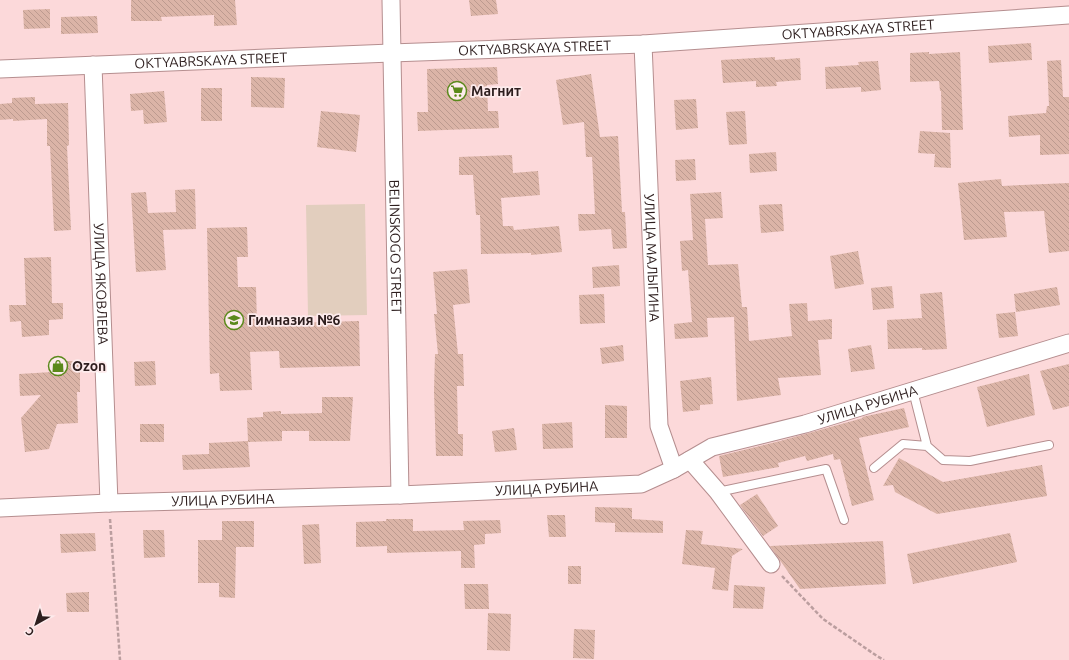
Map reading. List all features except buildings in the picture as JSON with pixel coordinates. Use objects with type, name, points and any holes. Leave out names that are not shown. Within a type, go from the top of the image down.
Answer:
[{"type":"street","name":"BELINSKOGO STREET","points":[[390,0],[400,495]]},
{"type":"street","name":"OKTYABRSKAYA STREET","points":[[0,69],[643,44],[1069,15]]},
{"type":"street","name":"УЛИЦА МАЛЫГИНА","points":[[643,44],[659,426],[674,469]]},
{"type":"street","name":"УЛИЦА ЯКОВЛЕВА","points":[[93,65],[109,503]]},
{"type":"street","name":"УЛИЦА РУБИНА","points":[[0,508],[109,503],[400,495],[641,484],[674,469],[712,447],[805,424],[1069,343]]},
{"type":"street","points":[[690,460],[718,492],[771,564]]},
{"type":"lane","points":[[913,391],[927,446],[943,460],[970,461],[1049,445]]},
{"type":"lane","points":[[874,468],[903,444],[927,446]]},
{"type":"lane","points":[[718,492],[826,469],[844,520]]},
{"type":"path","points":[[109,503],[120,660]]},
{"type":"path","points":[[771,564],[823,619],[884,660]]},
{"type":"shaded area","points":[[365,204],[367,315],[308,316],[306,205]]},
{"type":"place","name":"Магнит","points":[[457,91]]},
{"type":"place","name":"Гимназия №6","points":[[234,320]]},
{"type":"place","name":"Ozon","points":[[58,366]]}]
